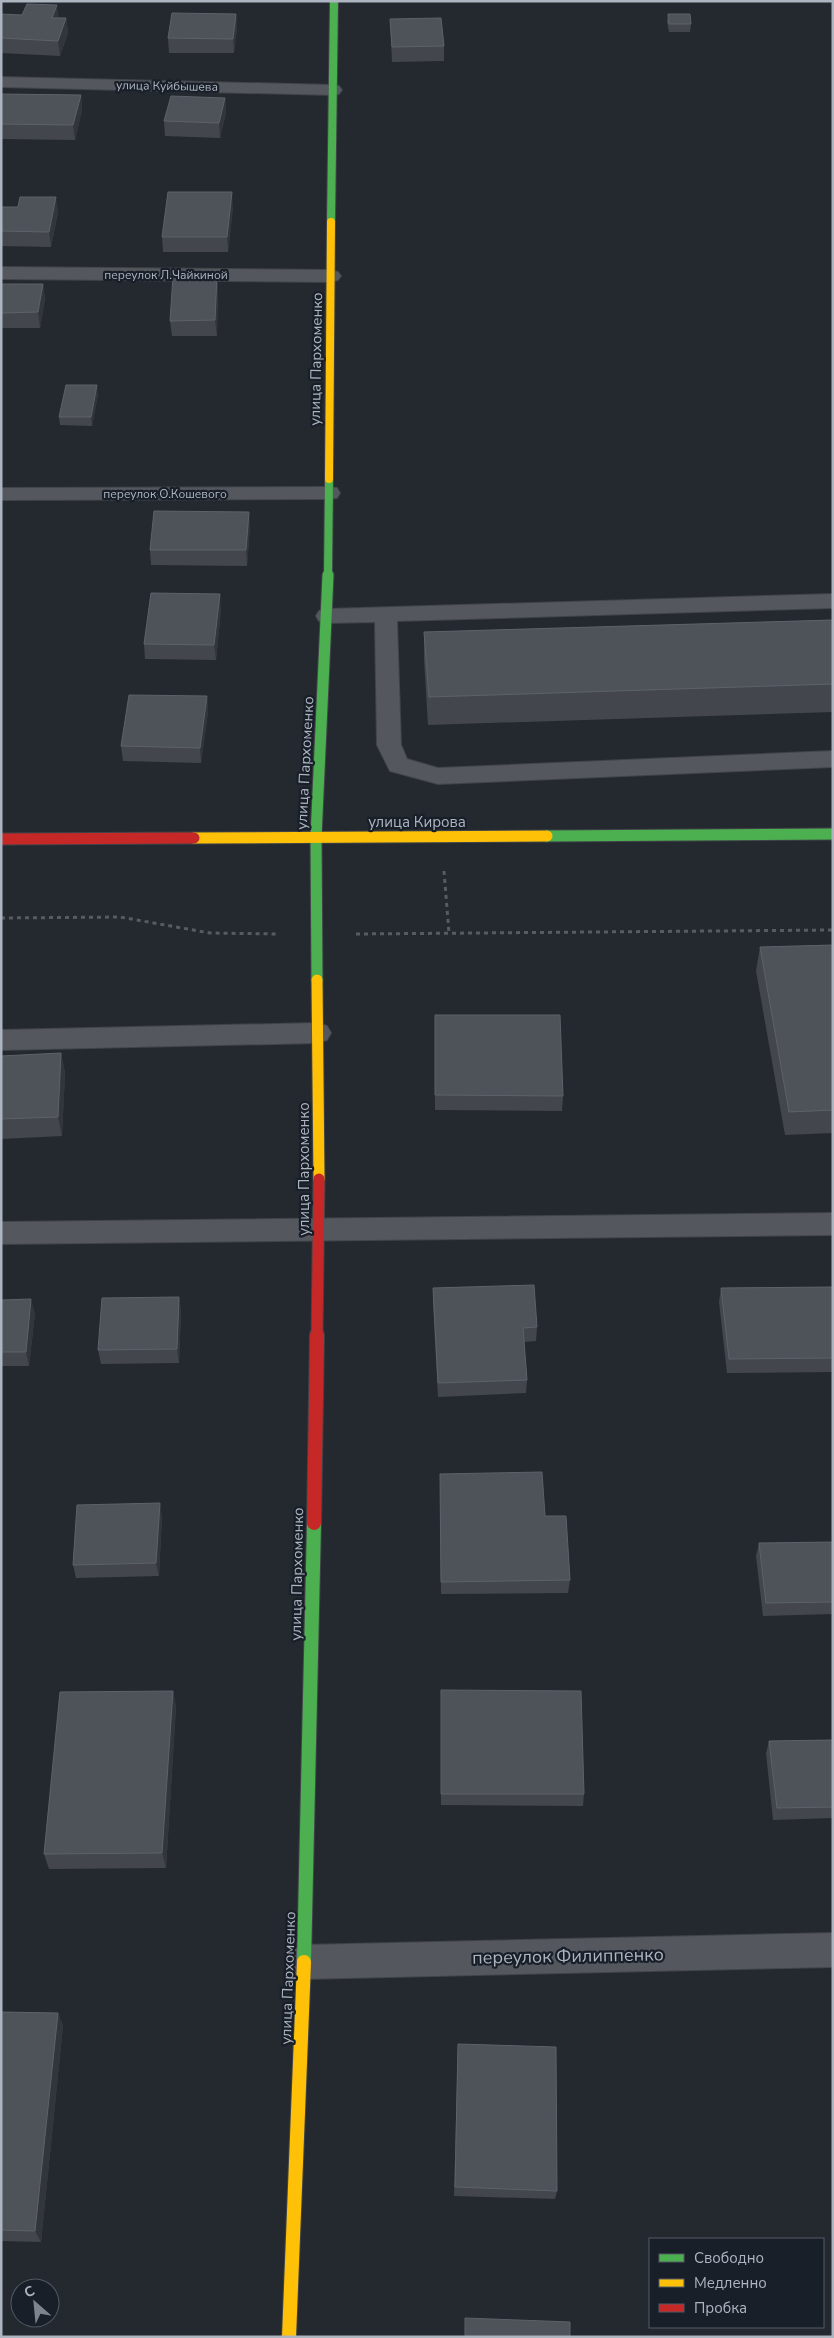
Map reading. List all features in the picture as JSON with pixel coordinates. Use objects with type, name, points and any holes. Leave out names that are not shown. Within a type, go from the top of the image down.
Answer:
[{"type":"main road","name":"улица Пархоменко","points":[[289,2337],[304,1962],[320,1230],[316,837],[327,616],[334,1]]},
{"type":"main road","name":"улица Кирова","points":[[1,839],[833,834]]},
{"type":"street","name":"улица Куйбышева","points":[[1,82],[333,90]]},
{"type":"street","name":"переулок Л.Чайкиной","points":[[1,273],[332,276]]},
{"type":"street","name":"переулок О.Кошевого","points":[[1,494],[329,493]]},
{"type":"street","points":[[327,616],[833,601]]},
{"type":"street","points":[[386,614],[389,745],[398,765],[438,776],[833,759]]},
{"type":"street","points":[[1,1040],[318,1033]]},
{"type":"street","points":[[1,1233],[833,1224]]},
{"type":"street","name":"переулок Филиппенко","points":[[304,1962],[833,1950]]},
{"type":"path","points":[[1,918],[120,917],[210,933],[317,934],[833,930]]},
{"type":"building","points":[[27,4],[57,5],[52,18],[66,18],[58,41],[1,38],[1,14],[22,15]]},
{"type":"building","points":[[172,13],[236,14],[233,39],[168,38]]},
{"type":"building","points":[[668,14],[690,14],[691,24],[669,24]]},
{"type":"building","points":[[441,18],[444,46],[392,47],[390,19]]},
{"type":"building","points":[[1,94],[81,95],[73,125],[1,124]]},
{"type":"building","points":[[171,96],[225,98],[219,123],[164,121]]},
{"type":"building","points":[[168,192],[232,192],[227,237],[162,237]]},
{"type":"building","points":[[20,197],[56,197],[49,232],[1,231],[1,207],[18,207]]},
{"type":"building","points":[[217,275],[215,320],[170,321],[173,276]]},
{"type":"building","points":[[1,284],[43,284],[38,312],[1,313]]},
{"type":"building","points":[[66,385],[97,385],[91,417],[59,417]]},
{"type":"building","points":[[154,511],[249,512],[246,550],[150,550]]},
{"type":"building","points":[[151,593],[220,594],[214,645],[144,644]]},
{"type":"building","points":[[833,620],[833,684],[429,697],[424,632]]},
{"type":"building","points":[[129,695],[207,696],[200,748],[121,746]]},
{"type":"building","points":[[833,945],[833,1110],[789,1112],[760,947]]},
{"type":"building","points":[[435,1015],[560,1015],[563,1096],[435,1095]]},
{"type":"building","points":[[61,1053],[58,1117],[1,1119],[1,1056]]},
{"type":"building","points":[[534,1285],[537,1327],[523,1328],[527,1380],[438,1383],[433,1288]]},
{"type":"building","points":[[833,1287],[833,1358],[729,1359],[721,1288]]},
{"type":"building","points":[[179,1297],[177,1349],[98,1350],[102,1298]]},
{"type":"building","points":[[31,1299],[26,1352],[1,1352],[1,1300]]},
{"type":"building","points":[[542,1472],[545,1516],[566,1516],[570,1580],[441,1582],[440,1474]]},
{"type":"building","points":[[160,1503],[156,1563],[73,1565],[77,1505]]},
{"type":"building","points":[[833,1542],[833,1602],[766,1603],[759,1543]]},
{"type":"building","points":[[441,1690],[581,1691],[584,1794],[441,1794]]},
{"type":"building","points":[[173,1691],[162,1853],[44,1854],[60,1692]]},
{"type":"building","points":[[833,1740],[833,1807],[777,1808],[769,1741]]},
{"type":"building","points":[[1,2012],[58,2013],[35,2231],[1,2230]]},
{"type":"building","points":[[458,2044],[556,2047],[557,2191],[455,2187]]},
{"type":"building","points":[[465,2318],[570,2322],[570,2337],[465,2337]]},
{"type":"traffic: fast","points":[[331,222],[334,1]]},
{"type":"traffic: fast","points":[[317,980],[316,837],[327,616],[329,479]]},
{"type":"traffic: fast","points":[[547,836],[833,834]]},
{"type":"traffic: fast","points":[[304,1962],[314,1523]]},
{"type":"traffic: slow","points":[[329,479],[331,222]]},
{"type":"traffic: slow","points":[[194,838],[547,836]]},
{"type":"traffic: slow","points":[[317,980],[319,1179]]},
{"type":"traffic: slow","points":[[289,2337],[304,1962]]},
{"type":"traffic: jam","points":[[1,839],[194,838]]},
{"type":"traffic: jam","points":[[314,1523],[319,1179]]}]
